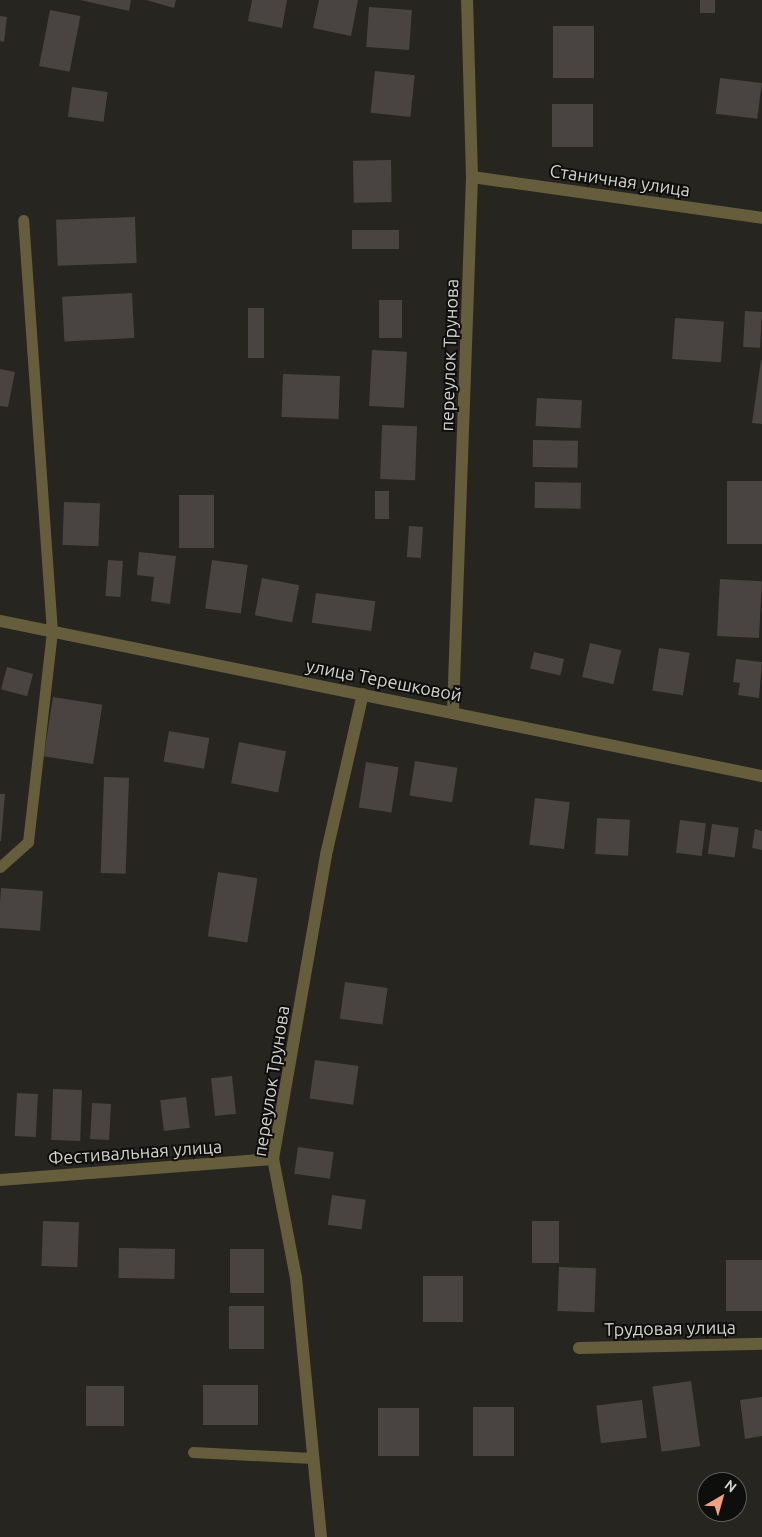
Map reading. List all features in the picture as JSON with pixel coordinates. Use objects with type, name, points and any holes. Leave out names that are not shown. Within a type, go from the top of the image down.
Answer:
[{"type":"street","name":"переулок Трунова","points":[[453,711],[472,176],[467,0]]},
{"type":"street","name":"Станичная улица","points":[[472,176],[762,218]]},
{"type":"street","name":"улица Терешковой","points":[[0,621],[453,711],[762,776]]},
{"type":"street","name":"переулок Трунова","points":[[321,1537],[296,1278],[274,1159],[326,855],[363,694]]},
{"type":"street","name":"Фестивальная улица","points":[[0,1180],[274,1159]]},
{"type":"street","name":"Трудовая улица","points":[[578,1348],[762,1344]]},
{"type":"lane","points":[[0,867],[28,842],[52,632],[23,220]]},
{"type":"lane","points":[[193,1452],[313,1458]]},
{"type":"building","points":[[80,0],[131,0],[129,11]]},
{"type":"building","points":[[146,0],[176,0],[174,8]]},
{"type":"building","points":[[252,0],[287,0],[282,28],[248,21]]},
{"type":"building","points":[[319,0],[358,0],[351,36],[313,28]]},
{"type":"building","points":[[700,0],[715,0],[715,13],[700,13]]},
{"type":"building","points":[[369,7],[412,10],[409,50],[366,47]]},
{"type":"building","points":[[50,10],[80,16],[70,72],[39,66]]},
{"type":"building","points":[[0,16],[7,17],[4,42],[0,41]]},
{"type":"building","points":[[553,26],[594,26],[594,78],[553,78]]},
{"type":"building","points":[[375,71],[415,75],[410,117],[371,113]]},
{"type":"building","points":[[720,78],[762,83],[757,119],[716,114]]},
{"type":"building","points":[[72,87],[108,92],[103,122],[68,117]]},
{"type":"building","points":[[552,104],[593,104],[593,147],[552,147]]},
{"type":"building","points":[[391,160],[392,202],[354,203],[353,161]]},
{"type":"building","points":[[135,217],[137,263],[58,266],[56,220]]},
{"type":"building","points":[[352,230],[399,230],[399,249],[352,249]]},
{"type":"building","points":[[132,293],[134,338],[64,342],[62,297]]},
{"type":"building","points":[[379,300],[402,300],[402,338],[379,338]]},
{"type":"building","points":[[248,308],[264,308],[264,358],[248,358]]},
{"type":"building","points":[[745,311],[762,312],[760,348],[743,347]]},
{"type":"building","points":[[675,318],[724,321],[721,362],[672,359]]},
{"type":"building","points":[[372,350],[407,352],[404,408],[369,406]]},
{"type":"building","points":[[762,360],[762,424],[752,423]]},
{"type":"building","points":[[0,369],[15,372],[8,407],[0,406]]},
{"type":"building","points":[[283,374],[340,376],[338,419],[281,417]]},
{"type":"building","points":[[537,398],[582,400],[580,428],[536,426]]},
{"type":"building","points":[[382,425],[417,426],[415,480],[380,479]]},
{"type":"building","points":[[533,440],[578,441],[578,468],[533,467]]},
{"type":"building","points":[[727,481],[762,481],[762,544],[727,544]]},
{"type":"building","points":[[535,482],[581,483],[581,509],[535,508]]},
{"type":"building","points":[[375,491],[389,491],[389,519],[375,519]]},
{"type":"building","points":[[179,495],[214,495],[214,548],[179,548]]},
{"type":"building","points":[[64,502],[100,503],[98,546],[62,545]]},
{"type":"building","points":[[409,526],[423,527],[421,558],[407,557]]},
{"type":"building","points":[[139,552],[176,556],[170,604],[151,601],[154,577],[137,575]]},
{"type":"building","points":[[108,560],[123,561],[120,597],[105,596]]},
{"type":"building","points":[[212,560],[248,565],[241,614],[205,609]]},
{"type":"building","points":[[262,578],[299,585],[292,623],[255,615]]},
{"type":"building","points":[[720,579],[762,581],[759,638],[717,636]]},
{"type":"building","points":[[316,593],[375,601],[371,631],[312,623]]},
{"type":"building","points":[[590,643],[621,650],[613,684],[582,677]]},
{"type":"building","points":[[659,648],[690,653],[683,695],[652,690]]},
{"type":"building","points":[[534,652],[564,659],[560,676],[530,669]]},
{"type":"building","points":[[736,659],[762,662],[759,698],[738,695],[740,683],[733,682]]},
{"type":"building","points":[[7,667],[33,674],[27,696],[1,689]]},
{"type":"building","points":[[53,697],[102,705],[93,764],[44,756]]},
{"type":"building","points":[[169,731],[209,738],[204,769],[164,762]]},
{"type":"building","points":[[239,742],[286,751],[278,792],[231,783]]},
{"type":"building","points":[[415,761],[457,768],[452,802],[410,796]]},
{"type":"building","points":[[366,762],[399,767],[391,813],[359,807]]},
{"type":"building","points":[[104,777],[129,778],[126,874],[101,873]]},
{"type":"building","points":[[0,794],[5,794],[1,841],[0,841]]},
{"type":"building","points":[[535,798],[570,802],[564,849],[529,845]]},
{"type":"building","points":[[597,818],[630,820],[628,856],[595,854]]},
{"type":"building","points":[[680,820],[706,823],[702,856],[676,853]]},
{"type":"building","points":[[712,824],[739,828],[735,857],[708,854]]},
{"type":"building","points":[[755,829],[762,831],[762,850],[752,848]]},
{"type":"building","points":[[218,872],[258,878],[247,942],[208,936]]},
{"type":"building","points":[[1,888],[43,891],[40,931],[0,928]]},
{"type":"building","points":[[345,982],[388,988],[382,1025],[340,1019]]},
{"type":"building","points":[[315,1060],[359,1066],[353,1105],[310,1099]]},
{"type":"building","points":[[232,1076],[236,1114],[215,1116],[211,1078]]},
{"type":"building","points":[[53,1089],[82,1090],[80,1141],[51,1140]]},
{"type":"building","points":[[17,1093],[38,1094],[36,1137],[15,1136]]},
{"type":"building","points":[[186,1097],[190,1128],[164,1131],[160,1100]]},
{"type":"building","points":[[92,1103],[111,1104],[109,1140],[90,1139]]},
{"type":"building","points":[[298,1147],[334,1152],[330,1179],[294,1174]]},
{"type":"building","points":[[332,1195],[366,1200],[361,1229],[328,1225]]},
{"type":"building","points":[[43,1221],[79,1222],[77,1267],[41,1266]]},
{"type":"building","points":[[532,1221],[559,1221],[559,1263],[532,1263]]},
{"type":"building","points":[[119,1248],[175,1249],[174,1279],[118,1278]]},
{"type":"building","points":[[230,1249],[264,1249],[264,1293],[230,1293]]},
{"type":"building","points":[[726,1260],[762,1260],[762,1311],[726,1311]]},
{"type":"building","points":[[559,1267],[596,1268],[594,1312],[557,1311]]},
{"type":"building","points":[[423,1276],[463,1276],[463,1322],[423,1322]]},
{"type":"building","points":[[229,1306],[264,1306],[264,1349],[229,1349]]},
{"type":"building","points":[[691,1381],[700,1446],[662,1452],[652,1386]]},
{"type":"building","points":[[203,1385],[258,1385],[258,1425],[203,1425]]},
{"type":"building","points":[[86,1386],[124,1386],[124,1426],[86,1426]]},
{"type":"building","points":[[762,1397],[762,1436],[745,1439],[740,1400]]},
{"type":"building","points":[[642,1400],[647,1438],[601,1443],[596,1406]]},
{"type":"building","points":[[473,1407],[514,1407],[514,1456],[473,1456]]},
{"type":"building","points":[[378,1408],[419,1408],[419,1456],[378,1456]]}]
